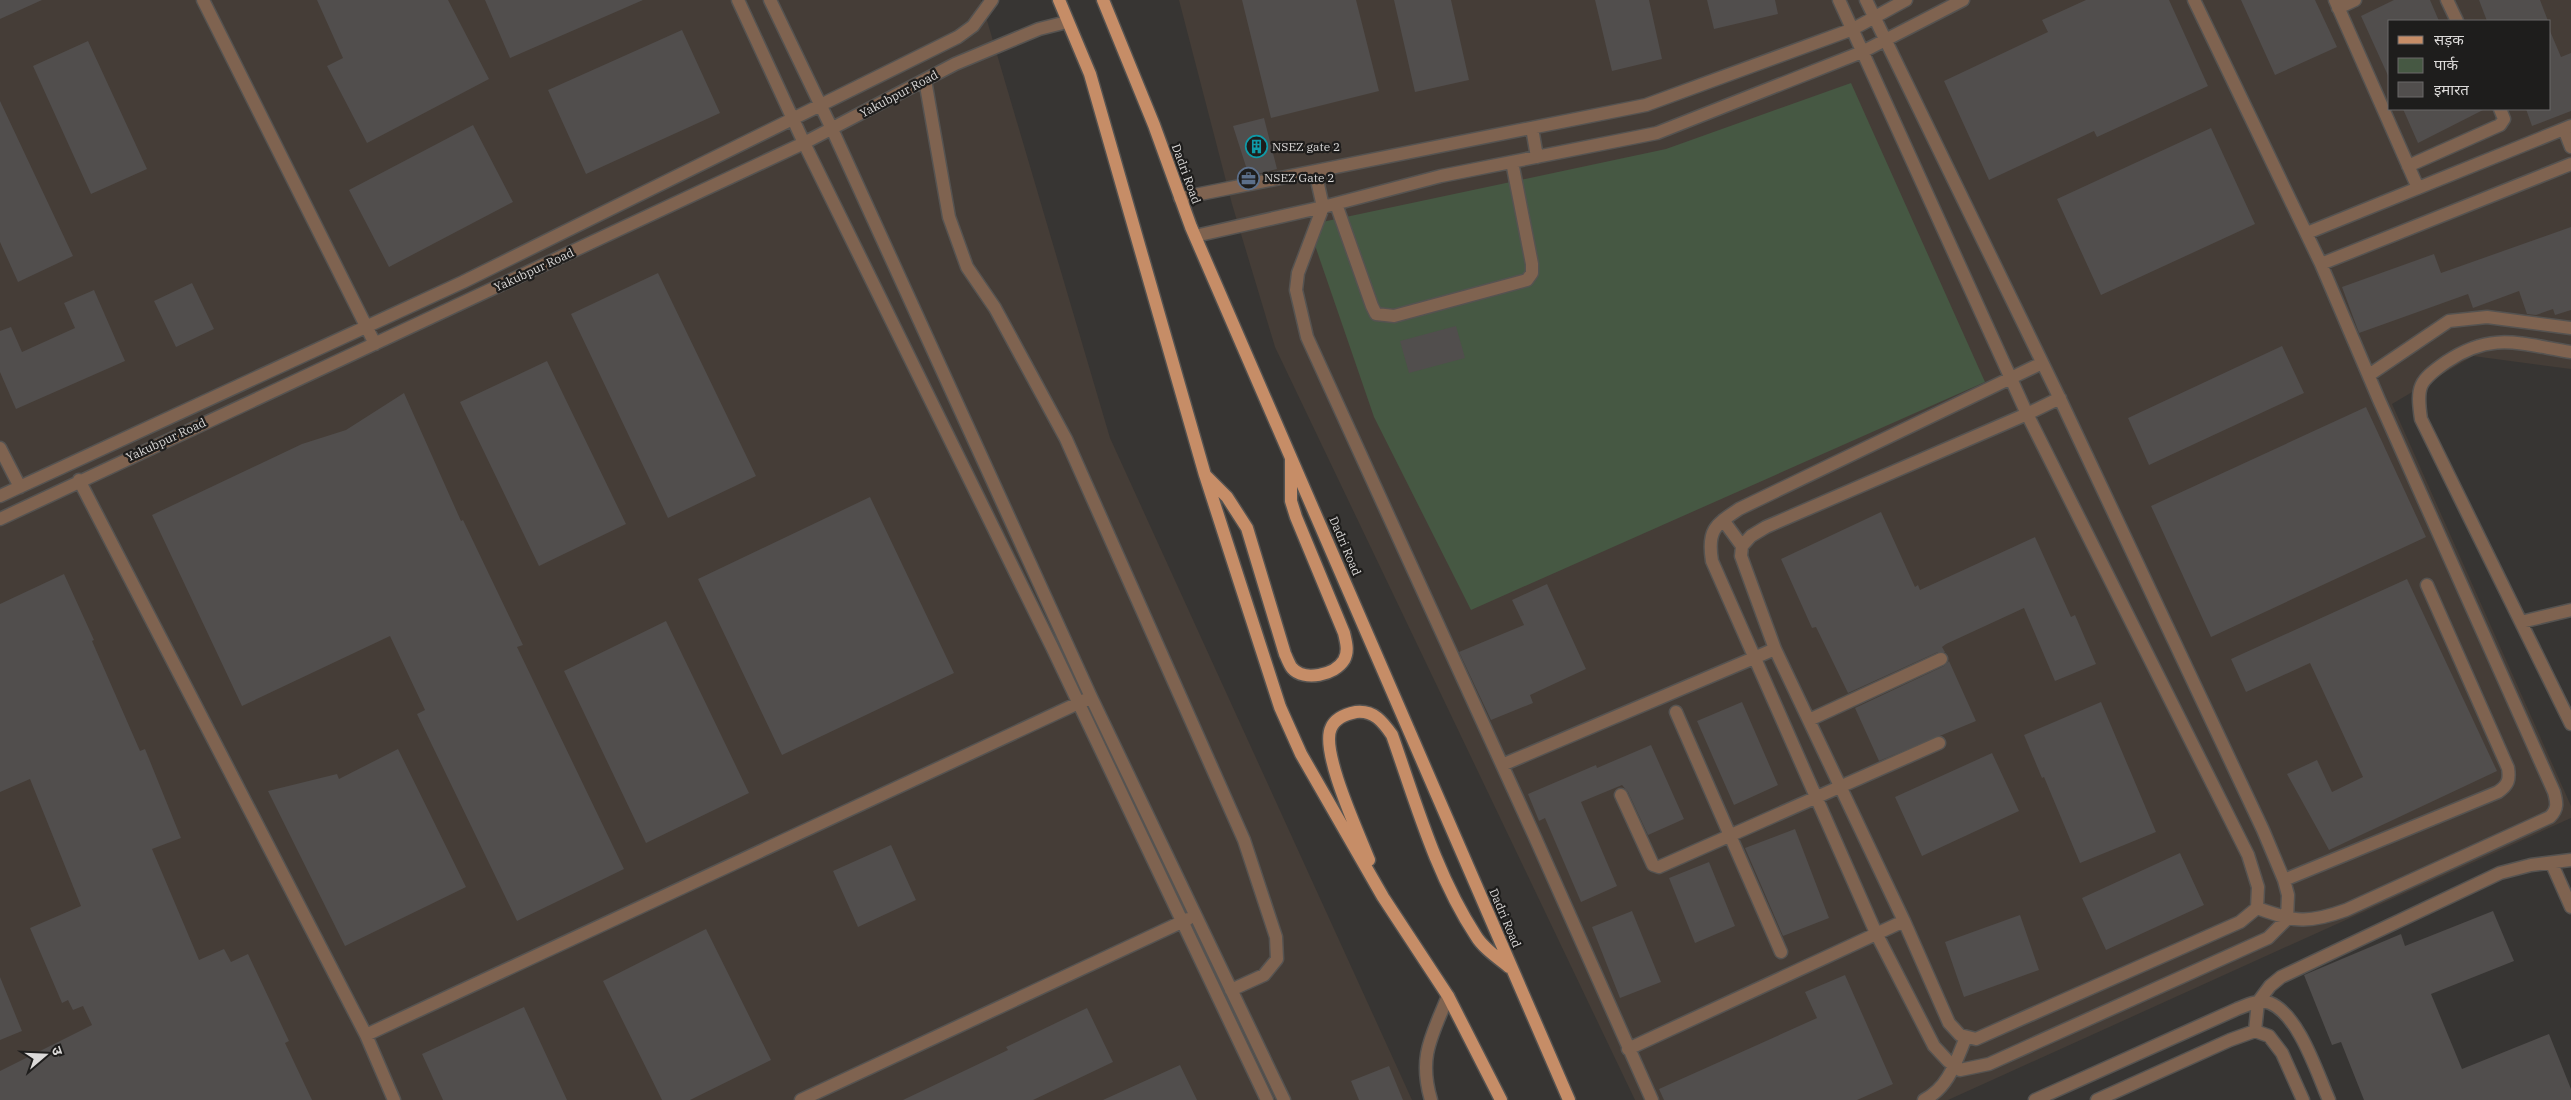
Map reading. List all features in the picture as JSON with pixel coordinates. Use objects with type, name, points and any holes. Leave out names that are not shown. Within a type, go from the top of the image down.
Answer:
[{"type":"main road","points":[[1059,0],[1090,74],[1205,475],[1280,707],[1301,754],[1383,897],[1448,996],[1501,1100]]},
{"type":"main road","name":"Dadri Road","points":[[1103,0],[1154,125],[1195,236],[1569,1100]]},
{"type":"main road","points":[[1205,475],[1227,497],[1247,528],[1285,654],[1292,668],[1300,674],[1320,674],[1335,670],[1344,660],[1347,648],[1344,633],[1296,517],[1292,501],[1290,452]]},
{"type":"main road","points":[[1383,897],[1331,756],[1330,729],[1344,715],[1358,712],[1371,714],[1382,721],[1392,735],[1430,843],[1459,905],[1477,937],[1512,971]]},
{"type":"street","points":[[203,0],[375,344]]},
{"type":"street","points":[[738,0],[804,143],[1079,703],[1267,1100]]},
{"type":"street","points":[[770,0],[832,129],[1091,698],[1284,1100]]},
{"type":"street","name":"Yakubpur Road","points":[[0,496],[463,282],[794,120],[958,37],[973,26],[992,0]]},
{"type":"street","points":[[1840,0],[2027,414],[2248,855],[2258,887],[2258,908]]},
{"type":"street","points":[[1866,0],[2060,398],[2284,880],[2288,895],[2287,919],[2268,938],[1989,1064],[1967,1070],[1954,1066],[1934,1046],[1876,934],[1712,561],[1709,543],[1714,529],[1739,509],[2042,363]]},
{"type":"street","points":[[1180,198],[1646,105],[1852,29],[1906,0]]},
{"type":"street","points":[[1195,236],[1336,204],[1441,176],[1657,133],[1862,52],[1963,0]]},
{"type":"street","points":[[2194,0],[2321,264],[2554,792],[2557,803],[2556,811],[2541,821],[2346,910],[2322,919],[2307,921],[2287,919],[2258,908]]},
{"type":"street","points":[[2356,0],[2336,4],[2418,188]]},
{"type":"street","points":[[2446,0],[2456,20]]},
{"type":"street","name":"Yakubpur Road","points":[[0,519],[79,480],[804,143],[925,80],[1014,39],[1039,29],[1067,22]]},
{"type":"street","points":[[925,80],[949,217],[967,267],[995,308],[1066,438],[1244,840],[1276,938],[1277,959],[1264,975],[1231,990]]},
{"type":"street","points":[[2408,166],[2500,125],[2504,119],[2500,110]]},
{"type":"street","points":[[1532,128],[1537,156]]},
{"type":"street","points":[[2306,233],[2568,128],[2571,147]]},
{"type":"street","points":[[1336,204],[1376,314],[1394,316],[1527,280],[1532,273],[1532,264],[1512,162]]},
{"type":"street","points":[[2321,264],[2571,164]]},
{"type":"street","points":[[1315,171],[1323,207],[1298,273],[1296,290],[1301,318],[1652,1100]]},
{"type":"street","points":[[2369,376],[2450,321],[2486,316],[2571,328]]},
{"type":"street","points":[[2571,352],[2506,341],[2486,343],[2466,349],[2431,372],[2422,382],[2418,400],[2421,419],[2571,724]]},
{"type":"street","points":[[2060,398],[1766,527],[1751,536],[1742,546],[1741,556],[1745,572],[1776,649],[1904,921],[1949,1023],[1960,1035],[1976,1039],[1991,1034],[2240,922],[2258,908]]},
{"type":"street","points":[[0,448],[20,487]]},
{"type":"street","points":[[79,480],[366,1035],[394,1100]]},
{"type":"street","points":[[1723,520],[1742,546]]},
{"type":"street","points":[[2284,880],[2506,787],[2510,778],[2508,768],[2427,585]]},
{"type":"street","points":[[2521,622],[2571,610]]},
{"type":"street","points":[[1502,765],[1776,649]]},
{"type":"street","points":[[1809,720],[1941,659]]},
{"type":"street","points":[[366,1035],[1091,698]]},
{"type":"street","points":[[1676,712],[1781,952]]},
{"type":"street","points":[[1621,795],[1656,867],[1939,744]]},
{"type":"street","points":[[2255,1031],[2258,1002],[2270,986],[2301,966],[2500,873],[2531,865],[2552,864],[2571,860]]},
{"type":"street","points":[[2552,864],[2571,906]]},
{"type":"street","points":[[801,1100],[1194,916]]},
{"type":"street","points":[[1628,1049],[1904,921]]},
{"type":"street","points":[[1431,1100],[1425,1079],[1426,1051],[1448,996]]},
{"type":"street","points":[[2035,1100],[2237,1009],[2258,1002],[2269,1002],[2284,1012],[2298,1032],[2329,1100]]},
{"type":"street","points":[[2097,1100],[2230,1040],[2255,1031],[2269,1036],[2282,1053],[2303,1100]]},
{"type":"street","points":[[1924,1100],[1942,1087],[1954,1066],[1966,1037]]},
{"type":"shaded area","points":[[0,0],[981,0],[1110,438],[1412,1100],[0,1100]]},
{"type":"shaded area","points":[[1179,0],[2571,0],[2571,369],[2473,356],[2392,404],[2571,806],[2571,818],[1948,1100],[1635,1100],[1275,347],[1232,204]]},
{"type":"green space","points":[[1851,83],[1985,382],[1471,610],[1374,417],[1308,225],[1666,149]]},
{"type":"building","points":[[0,0],[42,0],[0,19]]},
{"type":"building","points":[[317,0],[448,0],[489,79],[367,143],[327,66],[343,58]]},
{"type":"building","points":[[485,0],[643,0],[510,58]]},
{"type":"building","points":[[1242,0],[1356,0],[1379,91],[1271,118]]},
{"type":"building","points":[[1394,0],[1451,0],[1469,80],[1415,92]]},
{"type":"building","points":[[1595,0],[1649,0],[1662,59],[1612,71]]},
{"type":"building","points":[[1707,0],[1775,0],[1778,14],[1714,29]]},
{"type":"building","points":[[2086,0],[2169,0],[2208,86],[2097,137],[2094,131],[1989,180],[1944,81],[2048,32],[2042,20]]},
{"type":"building","points":[[2241,0],[2315,0],[2337,47],[2275,75]]},
{"type":"building","points":[[2394,0],[2430,0],[2439,20],[2388,20],[2388,76],[2361,16]]},
{"type":"building","points":[[2479,0],[2540,0],[2548,20],[2487,20]]},
{"type":"building","points":[[682,30],[720,113],[586,174],[548,90]]},
{"type":"building","points":[[2551,33],[2561,57],[2571,53],[2571,111],[2532,126],[2526,110],[2551,110]]},
{"type":"building","points":[[88,41],[147,169],[91,194],[33,66]]},
{"type":"building","points":[[0,101],[73,256],[18,282],[0,242]]},
{"type":"building","points":[[2403,110],[2483,110],[2418,143]]},
{"type":"building","name":"NSEZ gate 2","points":[[1264,118],[1277,169],[1249,176],[1233,126]]},
{"type":"building","points":[[473,125],[513,202],[389,267],[349,190]]},
{"type":"building","points":[[2211,128],[2255,224],[2101,295],[2057,199]]},
{"type":"building","points":[[2571,227],[2571,310],[2555,315],[2553,309],[2536,315],[2527,314],[2519,291],[2473,308],[2468,294],[2359,333],[2342,287],[2434,254],[2441,273]]},
{"type":"building","points":[[658,273],[756,476],[668,518],[571,314]]},
{"type":"building","points":[[192,283],[214,329],[176,347],[154,301]]},
{"type":"building","points":[[94,290],[125,361],[16,409],[0,372],[0,331],[11,327],[22,352],[75,328],[64,303]]},
{"type":"building","points":[[1456,326],[1465,358],[1409,373],[1400,341]]},
{"type":"building","points":[[2282,346],[2304,393],[2149,465],[2128,418]]},
{"type":"building","points":[[547,361],[626,524],[539,566],[460,402]]},
{"type":"building","points":[[404,393],[461,521],[463,520],[523,645],[517,647],[624,869],[517,921],[417,714],[425,710],[390,636],[242,706],[152,515],[302,444],[346,430]]},
{"type":"building","points":[[2366,407],[2426,537],[2211,637],[2151,506]]},
{"type":"building","points":[[870,497],[954,673],[782,755],[698,579]]},
{"type":"building","points":[[1881,512],[1915,587],[1918,585],[1920,590],[2035,537],[2071,617],[2075,615],[2096,664],[2055,681],[2024,608],[1946,644],[1942,647],[1945,652],[1938,652],[1848,693],[1816,627],[1812,628],[1781,559]]},
{"type":"building","points":[[64,574],[94,640],[92,641],[140,751],[145,749],[181,838],[152,849],[199,960],[224,949],[231,962],[248,954],[289,1041],[285,1043],[312,1100],[0,1100],[0,1071],[92,1025],[83,1006],[73,1010],[68,1000],[62,1003],[30,928],[81,906],[30,779],[0,792],[0,604]]},
{"type":"building","points":[[2407,579],[2497,771],[2329,850],[2287,774],[2317,760],[2332,792],[2363,777],[2310,663],[2246,692],[2231,659]]},
{"type":"building","points":[[1547,584],[1586,669],[1530,695],[1533,703],[1491,720],[1459,652],[1524,625],[1512,600]]},
{"type":"building","points":[[666,621],[749,793],[646,843],[564,671]]},
{"type":"building","points":[[1949,661],[1976,721],[1879,761],[1855,708],[1944,666]]},
{"type":"building","points":[[1742,702],[1778,785],[1734,805],[1697,721]]},
{"type":"building","points":[[2101,702],[2156,832],[2080,863],[2024,735]]},
{"type":"building","points":[[1651,745],[1684,819],[1648,835],[1628,792],[1622,785],[1581,802],[1617,886],[1581,902],[1545,818],[1539,821],[1528,794],[1596,765],[1597,768]]},
{"type":"building","points":[[398,749],[466,887],[345,946],[268,791],[337,774],[339,779]]},
{"type":"building","points":[[1992,753],[2019,811],[1922,856],[1895,797]]},
{"type":"building","points":[[1795,829],[1829,918],[1783,936],[1745,848]]},
{"type":"building","points":[[891,845],[916,900],[858,927],[833,871]]},
{"type":"building","points":[[2180,853],[2204,905],[2106,950],[2082,898]]},
{"type":"building","points":[[1709,862],[1735,926],[1695,943],[1669,878]]},
{"type":"building","points":[[1632,911],[1661,982],[1620,998],[1592,927]]},
{"type":"building","points":[[2493,911],[2514,961],[2431,994],[2462,1069],[2549,1034],[2571,1089],[2571,1100],[2364,1100],[2341,1042],[2332,1045],[2304,975],[2401,934],[2405,946]]},
{"type":"building","points":[[2020,915],[2039,970],[1964,997],[1945,942]]},
{"type":"building","points":[[706,929],[771,1060],[690,1100],[662,1100],[603,981]]},
{"type":"building","points":[[1845,975],[1893,1084],[1857,1100],[1664,1100],[1659,1089],[1817,1018],[1805,992]]},
{"type":"building","points":[[0,977],[22,1031],[0,1040]]},
{"type":"building","points":[[524,1007],[567,1100],[443,1100],[422,1054]]},
{"type":"building","points":[[1087,1008],[1113,1062],[1033,1100],[903,1100],[1008,1050],[1006,1047]]},
{"type":"building","points":[[1180,1065],[1197,1100],[1103,1100]]},
{"type":"building","points":[[1389,1066],[1403,1100],[1359,1100],[1351,1081]]},
{"type":"place","name":"NSEZ gate 2","points":[[1256,147]]},
{"type":"place","name":"NSEZ Gate 2","points":[[1248,178]]}]
